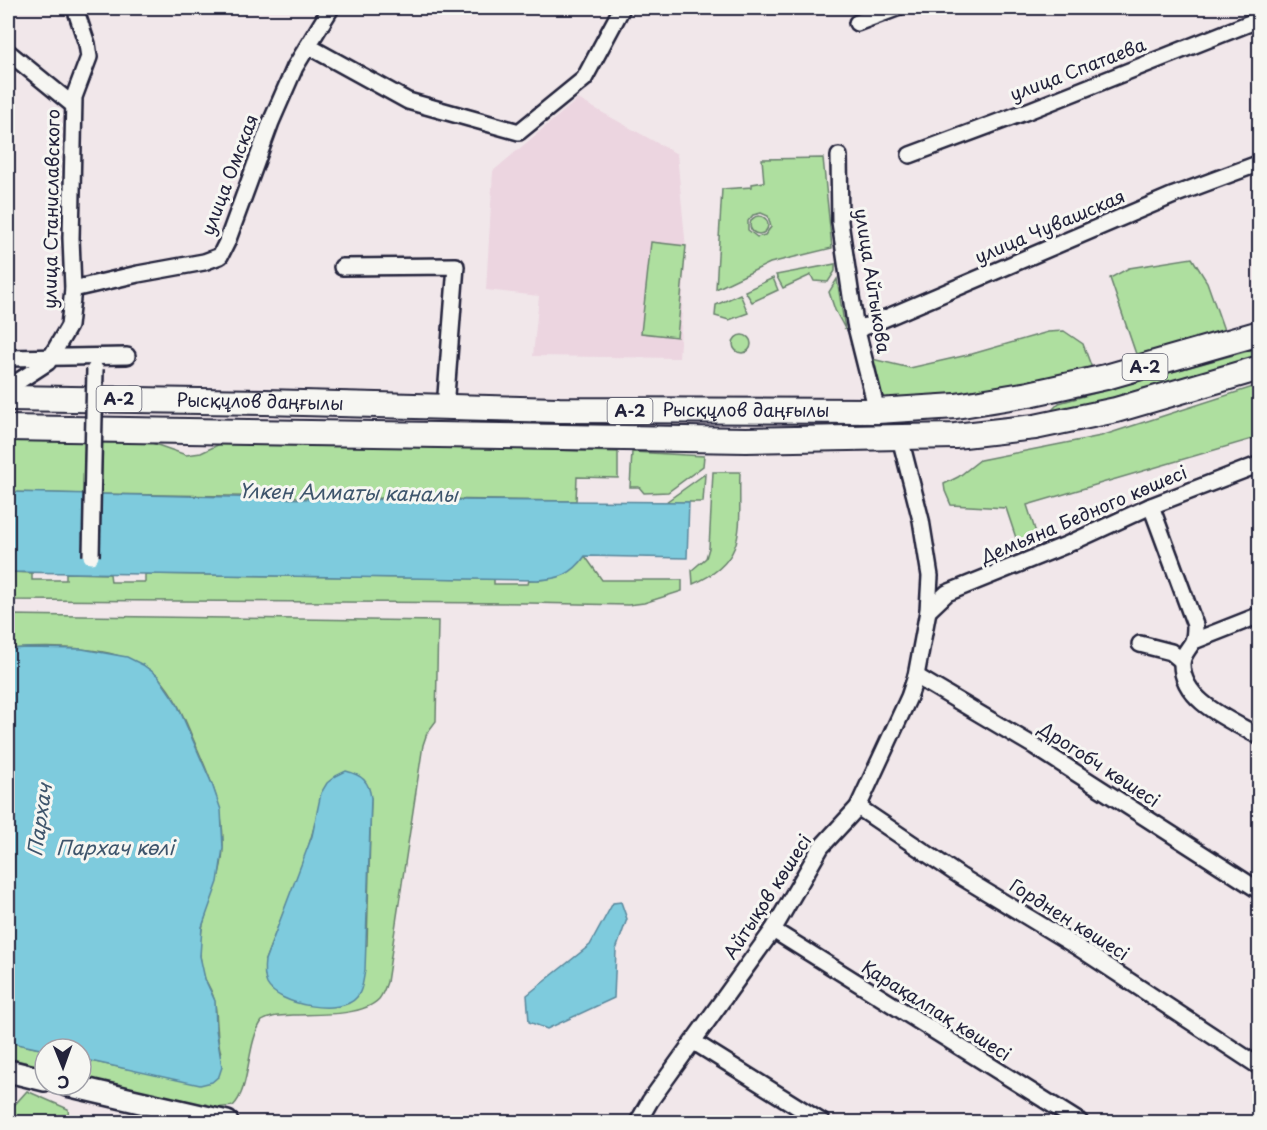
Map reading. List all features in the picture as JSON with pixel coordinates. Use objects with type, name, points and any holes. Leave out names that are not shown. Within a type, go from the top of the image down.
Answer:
[{"type":"main road","name":"Рысқұлов даңғылы","points":[[8,398],[542,410],[876,411],[956,406],[1029,394],[1106,377],[1260,333]]},
{"type":"main road","name":"Рысқұлов даңғылы","points":[[8,428],[746,440],[955,436],[1035,427],[1116,410],[1260,368]]},
{"type":"main road","points":[[1029,394],[1035,427]]},
{"type":"main road","points":[[243,431],[247,417],[251,416],[355,418],[362,405]]},
{"type":"main road","points":[[416,435],[417,422],[420,419],[537,422],[542,410]]},
{"type":"main road","points":[[746,440],[748,411]]},
{"type":"street","name":"улица Станиславского","points":[[8,388],[48,362],[69,326],[73,289],[71,238],[73,105],[89,57],[75,8]]},
{"type":"street","name":"улица Омская","points":[[73,289],[204,262],[219,256],[227,242],[271,122],[295,67],[331,8]]},
{"type":"street","points":[[308,46],[408,101],[519,132],[584,79],[622,8]]},
{"type":"street","points":[[856,23],[897,8]]},
{"type":"street","name":"улица Спатаева","points":[[910,155],[1260,19]]},
{"type":"street","points":[[8,52],[73,105]]},
{"type":"street","name":"улица Айтыкова","points":[[839,156],[840,222],[856,328],[876,411]]},
{"type":"street","name":"улица Чувашская","points":[[856,328],[867,326],[1174,195],[1260,163]]},
{"type":"street","points":[[342,267],[456,266],[445,408]]},
{"type":"street","points":[[8,358],[127,356]]},
{"type":"street","points":[[91,556],[95,369]]},
{"type":"street","name":"Айтықов көшесі","points":[[638,1122],[650,1101],[773,930],[821,848],[858,807],[909,697],[916,676],[928,611],[930,576],[926,546],[900,438]]},
{"type":"street","name":"Демьяна Бедного көшесі","points":[[928,611],[947,594],[1066,545],[1151,506],[1260,464]]},
{"type":"street","points":[[1151,506],[1195,625],[1194,641]]},
{"type":"street","points":[[1260,615],[1194,641],[1182,661],[1184,678],[1190,691],[1198,700],[1260,737]]},
{"type":"street","points":[[1140,644],[1170,652],[1182,661]]},
{"type":"street","name":"Дрогобч көшесі","points":[[916,676],[1034,746],[1260,891]]},
{"type":"street","name":"Горднен көшесі","points":[[858,807],[960,876],[1079,948],[1260,1067]]},
{"type":"street","name":"Қарақалпақ көшесі","points":[[773,930],[1080,1122]]},
{"type":"street","points":[[693,1042],[822,1122]]},
{"type":"street","points":[[8,1071],[33,1077]]},
{"type":"street","points":[[93,1091],[226,1122]]},
{"type":"shaded area","points":[[578,99],[677,154],[686,249],[679,358],[533,356],[539,296],[486,290],[493,171]]},
{"type":"green space","points":[[823,158],[832,248],[770,263],[716,289],[722,189],[752,187],[752,184],[764,182],[762,159]],"holes":[[[761,213],[768,216],[771,227],[765,235],[757,237],[748,230],[748,221],[753,215]]]},
{"type":"green space","points":[[755,216],[763,216],[768,221],[766,232],[755,234],[750,229],[750,221]]},
{"type":"green space","points":[[651,242],[686,246],[677,337],[641,333]]},
{"type":"green space","points":[[1192,258],[1207,282],[1225,333],[1137,357],[1110,278],[1129,268]]},
{"type":"green space","points":[[835,264],[835,271],[828,282],[814,281],[811,275],[783,288],[776,275]]},
{"type":"green space","points":[[773,278],[778,290],[752,302],[745,291]]},
{"type":"green space","points":[[837,279],[845,329],[829,292]]},
{"type":"green space","points":[[740,294],[748,313],[729,320],[715,316],[716,305]]},
{"type":"green space","points":[[1064,331],[1083,344],[1093,371],[992,394],[883,402],[868,358],[910,368],[972,354],[1048,332]]},
{"type":"green space","points":[[738,335],[746,335],[751,340],[749,351],[738,353],[733,348],[733,340]]},
{"type":"green space","points":[[1259,348],[1259,356],[1111,398],[1051,411],[1059,403]]},
{"type":"green space","points":[[1259,385],[1259,437],[1027,505],[1037,536],[1018,544],[1006,508],[951,505],[945,491],[944,484],[958,477],[980,460],[1101,436]]},
{"type":"green space","points":[[100,438],[146,441],[186,455],[201,453],[226,441],[618,452],[618,478],[577,477],[576,501],[98,494]]},
{"type":"green space","points":[[8,440],[88,441],[87,494],[8,492]]},
{"type":"green space","points":[[632,452],[704,456],[703,466],[668,492],[644,493],[639,487],[630,487]]},
{"type":"green space","points":[[713,472],[740,472],[737,539],[724,564],[693,584],[692,570],[706,558],[709,548]]},
{"type":"green space","points":[[705,474],[703,502],[666,502]]},
{"type":"green space","points":[[585,556],[602,580],[682,580],[682,591],[644,603],[628,605],[8,600],[8,572],[32,573],[32,580],[66,580],[66,573],[110,574],[111,582],[145,582],[145,574],[494,579],[494,584],[528,584],[529,580],[553,578],[568,572]]},
{"type":"green space","points":[[8,615],[438,621],[436,721],[427,733],[423,745],[387,982],[383,993],[371,1005],[350,1012],[277,1016],[262,1021],[253,1041],[243,1088],[233,1106],[215,1108],[204,1106],[93,1079],[93,1062],[128,1069],[221,1053],[214,1000],[203,973],[200,948],[205,919],[221,868],[223,833],[219,809],[203,762],[177,703],[159,678],[145,667],[108,653],[45,647],[8,649]],"holes":[[[371,798],[367,945],[265,960],[306,855],[317,817]]]},
{"type":"green space","points":[[8,1042],[33,1047],[33,1064],[8,1058]]},
{"type":"green space","points":[[27,1091],[33,1094],[33,1097],[41,1097],[68,1109],[69,1122],[12,1122],[9,1111]]},
{"type":"water","points":[[8,492],[314,499],[689,502],[687,558],[585,556],[575,568],[564,575],[537,580],[8,572]]},
{"type":"water","name":"Пархач көлі","points":[[8,649],[82,649],[127,657],[158,676],[177,704],[221,810],[223,848],[218,882],[202,927],[200,956],[205,979],[215,1001],[216,1029],[222,1067],[219,1076],[212,1082],[200,1085],[93,1062],[93,1037],[33,1037],[33,1047],[8,1042]]},
{"type":"water","points":[[346,771],[364,780],[371,798],[365,970],[360,991],[357,997],[349,1003],[338,1006],[310,1006],[283,998],[273,991],[266,981],[265,960],[312,836],[321,793],[327,783]]},
{"type":"water","points":[[621,902],[627,919],[616,950],[614,998],[547,1029],[529,1022],[527,995],[590,945],[613,903]]},
{"type":"water label","name":"Үлкен Алматы каналы","points":[[348,493]]},
{"type":"water label","name":"Пархач","points":[[40,820]]}]
